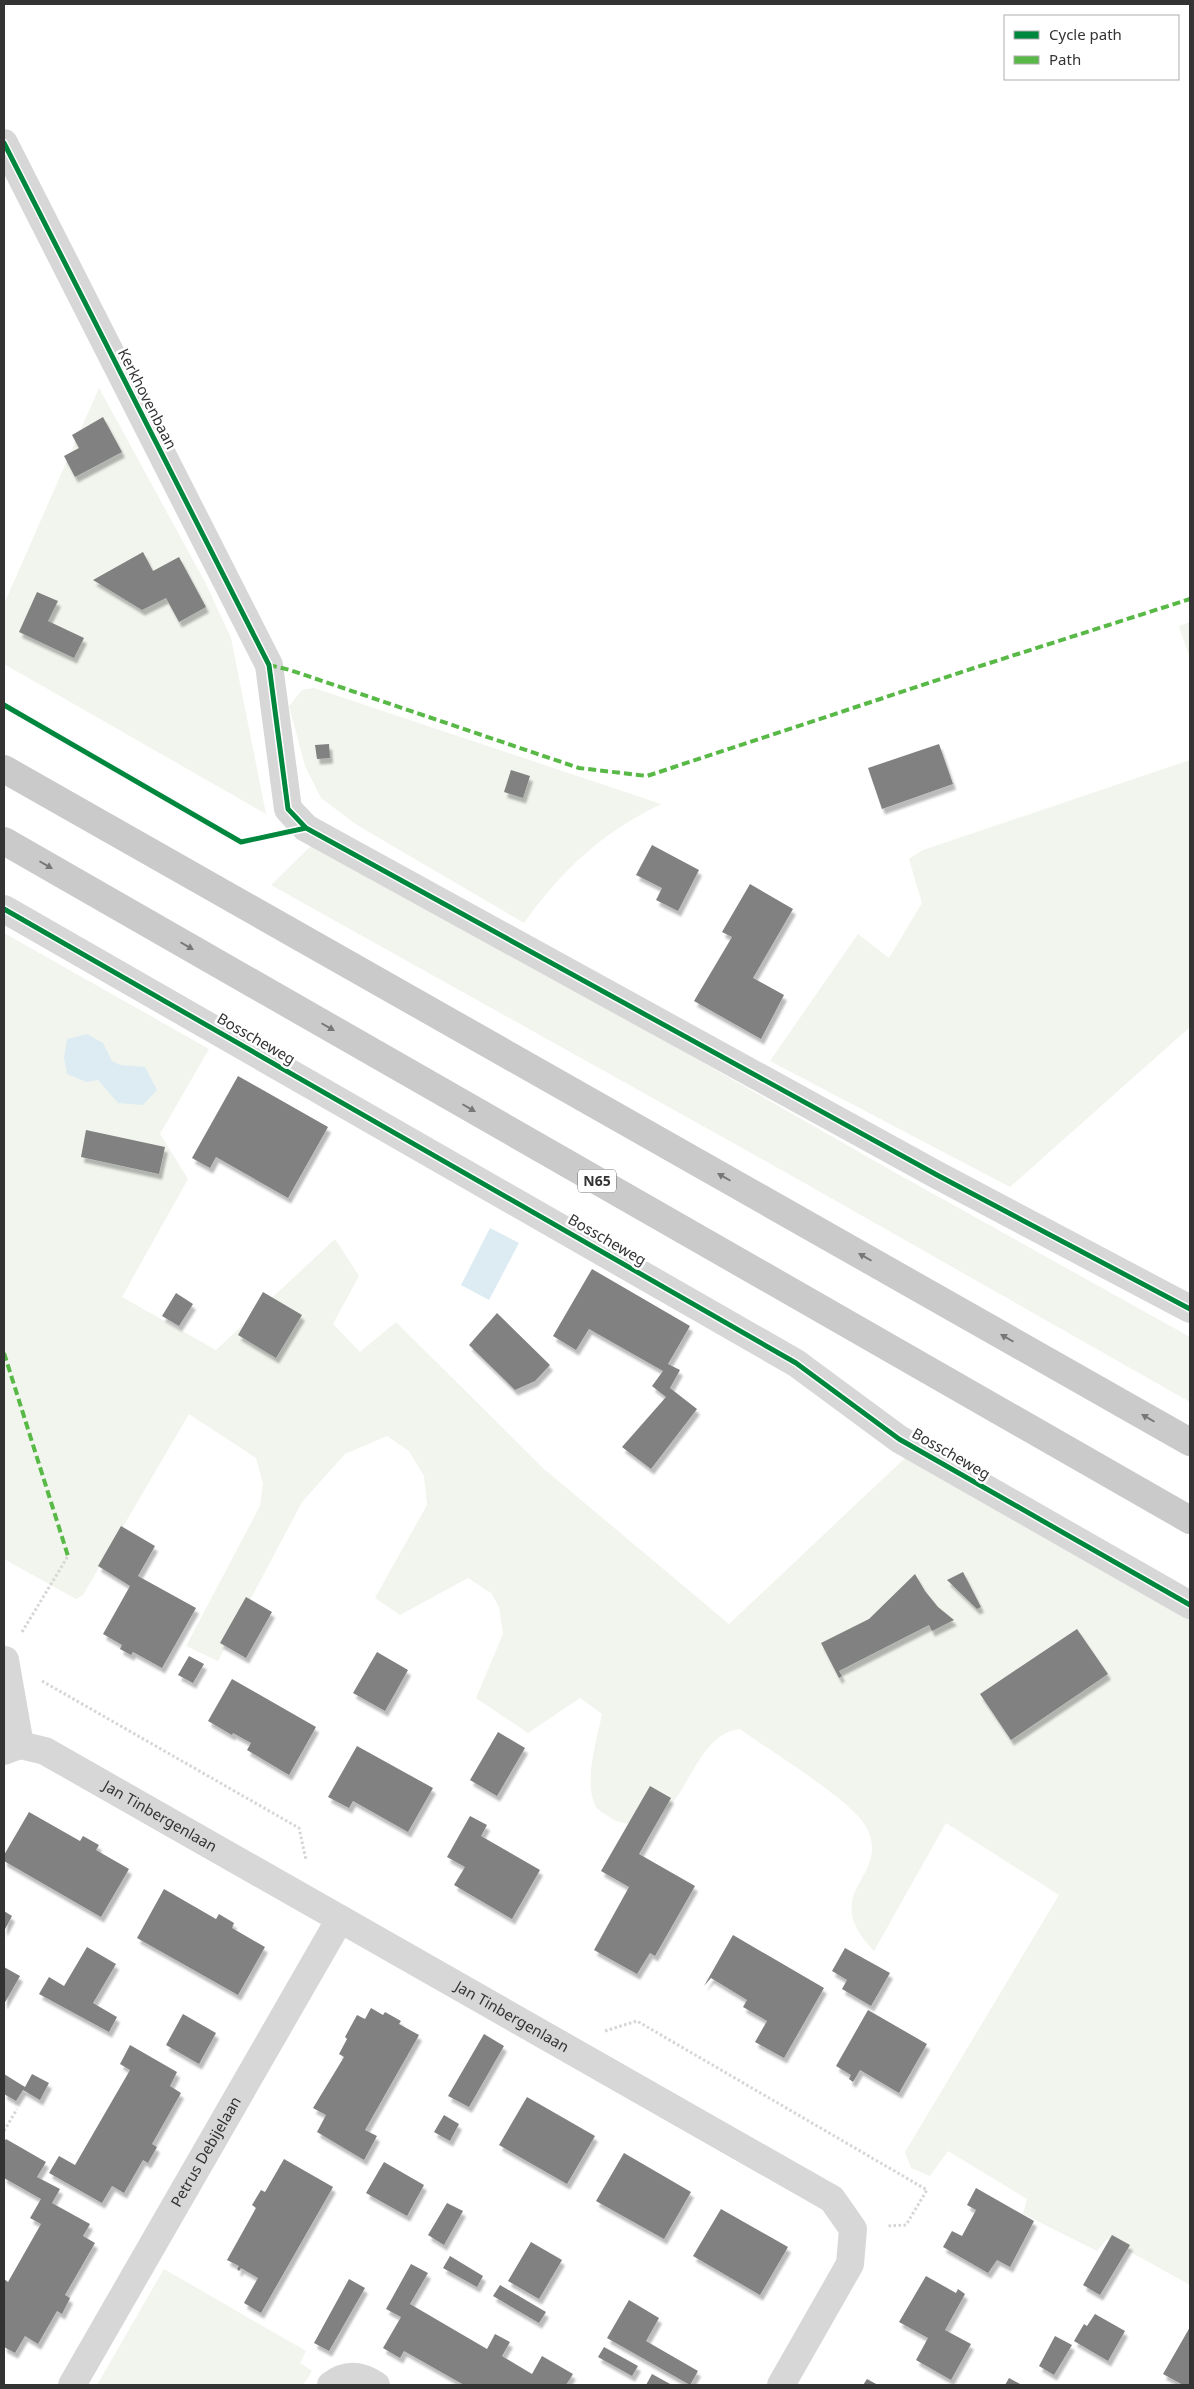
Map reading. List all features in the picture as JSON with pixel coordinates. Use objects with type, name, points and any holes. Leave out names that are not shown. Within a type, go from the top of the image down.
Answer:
[{"type":"main road","points":[[4,768],[1190,1442]]},
{"type":"main road","name":"N65","points":[[4,841],[1190,1520]]},
{"type":"street","name":"Kerkhovenbaan","points":[[4,143],[269,665],[288,809],[306,828],[937,1175],[1190,1309]]},
{"type":"street","name":"Bosscheweg","points":[[4,910],[796,1363],[899,1439],[1190,1605]]},
{"type":"street","points":[[5,1660],[12,1748]]},
{"type":"street","name":"Jan Tinbergenlaan","points":[[12,1748],[45,1751],[340,1918],[832,2200],[853,2229]]},
{"type":"street","name":"Petrus Debijelaan","points":[[72,2385],[340,1918]]},
{"type":"street","points":[[780,2385],[850,2264],[853,2229]]},
{"type":"street","points":[[336,2382],[362,2377],[376,2385]]},
{"type":"path","points":[[68,1556],[5,1660],[299,1828],[307,1865]]},
{"type":"path","points":[[598,2034],[637,2021],[927,2190],[906,2225],[853,2229]]},
{"type":"path","points":[[4,2131],[17,2109]]},
{"type":"shaded area","points":[[99,388],[205,582],[231,638],[266,814],[4,664],[4,604]]},
{"type":"shaded area","points":[[1190,622],[1190,659],[1179,626]]},
{"type":"shaded area","points":[[314,688],[661,804],[619,828],[584,854],[553,886],[524,923],[357,825],[321,798],[305,766],[289,706],[302,690]]},
{"type":"shaded area","points":[[1190,760],[1190,1027],[1010,1187],[770,1061],[858,934],[889,958],[922,903],[909,859],[923,850]]},
{"type":"shaded area","points":[[316,841],[894,1172],[1190,1337],[1190,1402],[801,1181],[271,885]]},
{"type":"shaded area","points":[[4,933],[209,1049],[160,1134],[188,1179],[122,1297],[216,1350],[335,1239],[359,1276],[333,1324],[360,1352],[396,1322],[544,1469],[729,1624],[905,1458],[1190,1619],[1190,2285],[1107,2239],[1097,2251],[1023,2214],[1027,2199],[948,2151],[930,2176],[911,2168],[905,2152],[1059,1895],[946,1823],[874,1951],[858,1931],[852,1914],[853,1900],[870,1862],[872,1847],[868,1830],[860,1818],[847,1805],[740,1729],[723,1735],[709,1747],[676,1798],[664,1812],[650,1822],[633,1824],[614,1820],[596,1807],[592,1797],[592,1761],[602,1714],[580,1698],[528,1733],[476,1698],[503,1634],[499,1607],[491,1593],[468,1578],[400,1615],[375,1598],[427,1505],[424,1476],[409,1451],[387,1436],[345,1454],[302,1502],[218,1661],[186,1646],[260,1506],[263,1484],[256,1458],[189,1414],[83,1595],[76,1599],[4,1559]]},
{"type":"shaded area","points":[[87,1034],[103,1043],[112,1061],[120,1065],[145,1067],[157,1090],[143,1105],[118,1103],[98,1080],[87,1082],[67,1074],[64,1058],[67,1039]]},
{"type":"shaded area","points":[[490,1228],[519,1243],[489,1300],[461,1285]]},
{"type":"shaded area","points":[[164,2269],[306,2351],[300,2363],[312,2371],[303,2385],[97,2385]]},
{"type":"building","points":[[103,417],[122,452],[75,477],[64,456],[79,448],[72,435]]},
{"type":"building","points":[[143,552],[153,571],[179,557],[206,607],[179,622],[166,598],[142,610],[93,580]]},
{"type":"building","points":[[37,592],[58,601],[48,621],[84,638],[74,658],[19,632]]},
{"type":"building","points":[[329,744],[330,758],[317,759],[315,745]]},
{"type":"building","points":[[939,744],[953,784],[882,809],[868,768]]},
{"type":"building","points":[[511,770],[530,776],[523,798],[504,792]]},
{"type":"building","points":[[652,845],[699,870],[678,911],[656,900],[662,888],[636,875]]},
{"type":"building","points":[[750,884],[793,909],[753,978],[784,995],[761,1039],[694,1001],[732,937],[722,932]]},
{"type":"building","points":[[238,1076],[328,1127],[288,1198],[216,1157],[210,1168],[192,1158]]},
{"type":"building","points":[[86,1130],[165,1147],[159,1174],[81,1157]]},
{"type":"building","points":[[592,1269],[690,1326],[668,1364],[680,1370],[670,1388],[697,1409],[651,1469],[622,1447],[666,1397],[652,1386],[663,1371],[589,1329],[576,1350],[553,1336]]},
{"type":"building","points":[[263,1292],[302,1315],[276,1358],[238,1335]]},
{"type":"building","points":[[176,1293],[193,1304],[179,1326],[162,1316]]},
{"type":"building","points":[[497,1313],[550,1365],[535,1381],[515,1390],[469,1345]]},
{"type":"building","points":[[121,1526],[155,1546],[138,1576],[196,1608],[162,1668],[133,1652],[131,1655],[120,1649],[122,1645],[103,1634],[130,1586],[98,1566]]},
{"type":"building","points":[[963,1572],[981,1607],[977,1609],[947,1580]]},
{"type":"building","points":[[915,1574],[925,1591],[938,1607],[954,1620],[932,1631],[929,1625],[839,1671],[842,1676],[839,1678],[821,1643],[869,1619]]},
{"type":"building","points":[[246,1597],[272,1612],[246,1658],[220,1643]]},
{"type":"building","points":[[1077,1629],[1108,1674],[1011,1740],[980,1694]]},
{"type":"building","points":[[377,1652],[408,1670],[385,1711],[353,1693]]},
{"type":"building","points":[[189,1656],[204,1664],[193,1683],[178,1675]]},
{"type":"building","points":[[232,1679],[316,1727],[289,1775],[247,1750],[251,1743],[233,1733],[232,1735],[208,1721]]},
{"type":"building","points":[[498,1732],[525,1748],[497,1796],[470,1780]]},
{"type":"building","points":[[357,1746],[433,1788],[408,1832],[353,1801],[349,1808],[328,1797]]},
{"type":"building","points":[[650,1786],[671,1798],[639,1854],[695,1886],[655,1956],[650,1953],[637,1974],[594,1950],[629,1887],[601,1871]]},
{"type":"building","points":[[29,1812],[80,1841],[83,1836],[99,1845],[96,1850],[129,1869],[101,1917],[4,1861],[4,1855]]},
{"type":"building","points":[[470,1816],[487,1825],[481,1836],[540,1870],[512,1919],[454,1885],[465,1867],[447,1857]]},
{"type":"building","points":[[164,1889],[216,1919],[219,1914],[234,1923],[232,1928],[265,1947],[238,1995],[137,1938]]},
{"type":"building","points":[[4,1911],[12,1916],[4,1931]]},
{"type":"building","points":[[733,1935],[824,1988],[784,2058],[755,2042],[767,2021],[743,2007],[747,2000],[711,1978],[704,1986]]},
{"type":"building","points":[[87,1947],[116,1964],[93,2003],[117,2017],[109,2032],[39,1994],[49,1977],[64,1986]]},
{"type":"building","points":[[845,1948],[890,1973],[871,2006],[842,1989],[847,1980],[832,1971]]},
{"type":"building","points":[[4,1967],[20,1976],[4,2004]]},
{"type":"building","points":[[371,2008],[383,2015],[385,2012],[401,2021],[399,2024],[419,2035],[365,2130],[377,2136],[364,2160],[317,2132],[326,2115],[313,2108],[344,2057],[339,2054],[347,2039],[345,2037],[357,2015],[365,2019]]},
{"type":"building","points":[[868,2010],[927,2044],[899,2093],[860,2070],[853,2082],[849,2079],[851,2075],[836,2066]]},
{"type":"building","points":[[183,2014],[216,2033],[199,2064],[166,2045]]},
{"type":"building","points":[[484,2034],[504,2046],[469,2107],[448,2096]]},
{"type":"building","points":[[130,2045],[177,2072],[170,2086],[181,2093],[152,2144],[157,2147],[148,2163],[143,2160],[124,2193],[112,2186],[102,2203],[49,2173],[59,2156],[75,2165],[130,2070],[120,2064]]},
{"type":"building","points":[[4,2074],[25,2087],[32,2074],[49,2083],[40,2100],[23,2090],[16,2101],[4,2094]]},
{"type":"building","points":[[527,2097],[595,2136],[567,2184],[499,2145]]},
{"type":"building","points":[[444,2115],[459,2124],[450,2141],[434,2132]]},
{"type":"building","points":[[6,2139],[46,2162],[37,2177],[60,2189],[52,2203],[90,2224],[83,2236],[95,2243],[65,2295],[70,2298],[62,2314],[57,2311],[38,2344],[25,2336],[15,2353],[4,2347],[4,2279],[8,2282],[41,2224],[30,2218],[41,2199],[4,2178],[4,2142]]},
{"type":"building","points":[[624,2153],[691,2192],[664,2239],[596,2201]]},
{"type":"building","points":[[284,2159],[333,2187],[261,2313],[244,2303],[258,2278],[241,2268],[239,2271],[237,2269],[239,2266],[227,2260],[256,2208],[252,2205],[261,2190],[265,2192]]},
{"type":"building","points":[[384,2162],[424,2185],[407,2216],[366,2193]]},
{"type":"building","points":[[976,2188],[1034,2221],[1010,2267],[997,2260],[988,2273],[943,2247],[952,2231],[962,2236],[976,2210],[967,2205]]},
{"type":"building","points":[[447,2203],[463,2211],[444,2245],[428,2235]]},
{"type":"building","points":[[721,2209],[788,2247],[760,2295],[693,2256]]},
{"type":"building","points":[[1112,2235],[1130,2245],[1100,2295],[1083,2285]]},
{"type":"building","points":[[531,2242],[562,2260],[539,2299],[508,2281]]},
{"type":"building","points":[[450,2256],[483,2276],[477,2287],[443,2268]]},
{"type":"building","points":[[411,2264],[428,2273],[410,2304],[487,2349],[495,2334],[510,2342],[502,2356],[532,2374],[542,2356],[573,2374],[566,2385],[464,2385],[404,2351],[400,2358],[383,2348],[401,2317],[386,2309]]},
{"type":"building","points":[[926,2276],[956,2293],[958,2289],[965,2294],[945,2330],[971,2344],[951,2380],[916,2360],[928,2338],[899,2322]]},
{"type":"building","points":[[349,2279],[365,2288],[329,2351],[314,2343]]},
{"type":"building","points":[[500,2285],[546,2312],[539,2323],[493,2296]]},
{"type":"building","points":[[629,2300],[659,2318],[646,2341],[698,2371],[690,2385],[607,2338]]},
{"type":"building","points":[[1095,2314],[1125,2331],[1108,2361],[1074,2341],[1084,2324],[1087,2326]]},
{"type":"building","points":[[1190,2327],[1190,2385],[1183,2385],[1163,2374]]},
{"type":"building","points":[[1055,2336],[1072,2345],[1054,2375],[1039,2366]]},
{"type":"building","points":[[604,2347],[638,2366],[632,2376],[598,2357]]},
{"type":"building","points":[[652,2374],[672,2385],[646,2385]]},
{"type":"building","points":[[1009,2378],[1022,2385],[1005,2385]]},
{"type":"building","points":[[867,2379],[878,2385],[863,2385]]},
{"type":"marked path","points":[[269,665],[290,670],[579,768],[647,776],[1190,599]]},
{"type":"marked path","points":[[4,1353],[68,1556]]},
{"type":"cycle path","points":[[4,143],[269,665],[288,809],[306,828],[937,1175],[1190,1309]]},
{"type":"cycle path","points":[[4,705],[241,842],[306,828]]},
{"type":"cycle path","points":[[4,909],[796,1363],[899,1439],[1190,1605]]}]
